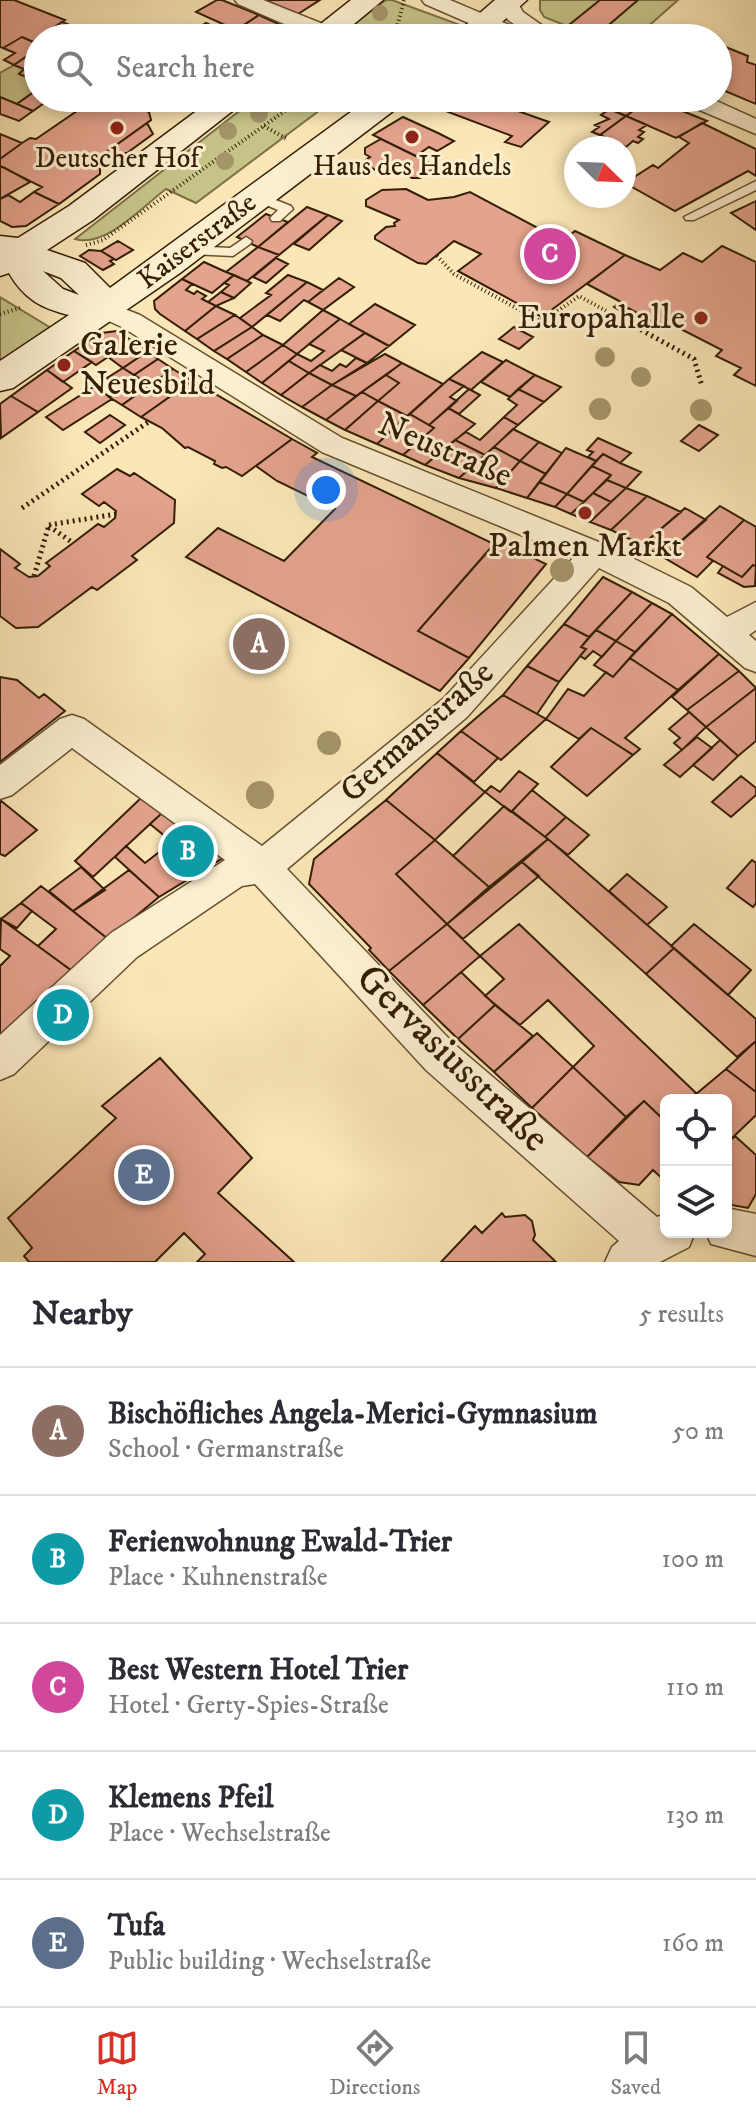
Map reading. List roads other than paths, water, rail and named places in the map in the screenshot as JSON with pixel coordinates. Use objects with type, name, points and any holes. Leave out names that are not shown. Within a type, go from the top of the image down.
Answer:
[{"type":"main road","points":[[338,24],[369,0]]},
{"type":"main road","points":[[113,312],[68,304],[40,292],[6,254],[81,213],[215,112]]},
{"type":"main road","name":"Kaiserstraße","points":[[0,379],[113,312],[188,250],[267,207],[374,112]]},
{"type":"street","points":[[245,0],[296,24]]},
{"type":"street","points":[[432,0],[515,16],[524,24]]},
{"type":"street","points":[[722,112],[756,127]]},
{"type":"street","name":"Neustraße","points":[[113,312],[332,445],[595,553],[680,595],[756,659]]},
{"type":"street","name":"Germanstraße","points":[[263,867],[455,708],[595,553]]},
{"type":"street","points":[[727,633],[756,614]]},
{"type":"street","name":"Gervasiusstraße","points":[[0,785],[72,729],[263,867],[294,904],[432,1048],[651,1245]]},
{"type":"street","points":[[0,1061],[124,945],[234,872],[263,867]]},
{"type":"street","points":[[732,1230],[756,1235]]},
{"type":"lane","points":[[690,217],[756,185]]},
{"type":"lane","points":[[188,250],[233,252],[246,241]]},
{"type":"place","name":"Deutscher Hof","points":[[117,128]]},
{"type":"place","name":"Haus des Handels","points":[[412,137]]},
{"type":"place","name":"Best Western Hotel Trier","points":[[550,254]]},
{"type":"place","name":"Europahalle","points":[[701,318]]},
{"type":"place","name":"Galerie Neuesbild","points":[[64,365]]},
{"type":"place","name":"Palmen Markt","points":[[585,513]]},
{"type":"place","name":"Bischöfliches Angela-Merici-Gymnasium","points":[[259,644]]},
{"type":"place","name":"Ferienwohnung Ewald-Trier","points":[[188,851]]},
{"type":"place","name":"Klemens Pfeil","points":[[63,1015]]},
{"type":"place","name":"Tufa","points":[[144,1175]]}]
